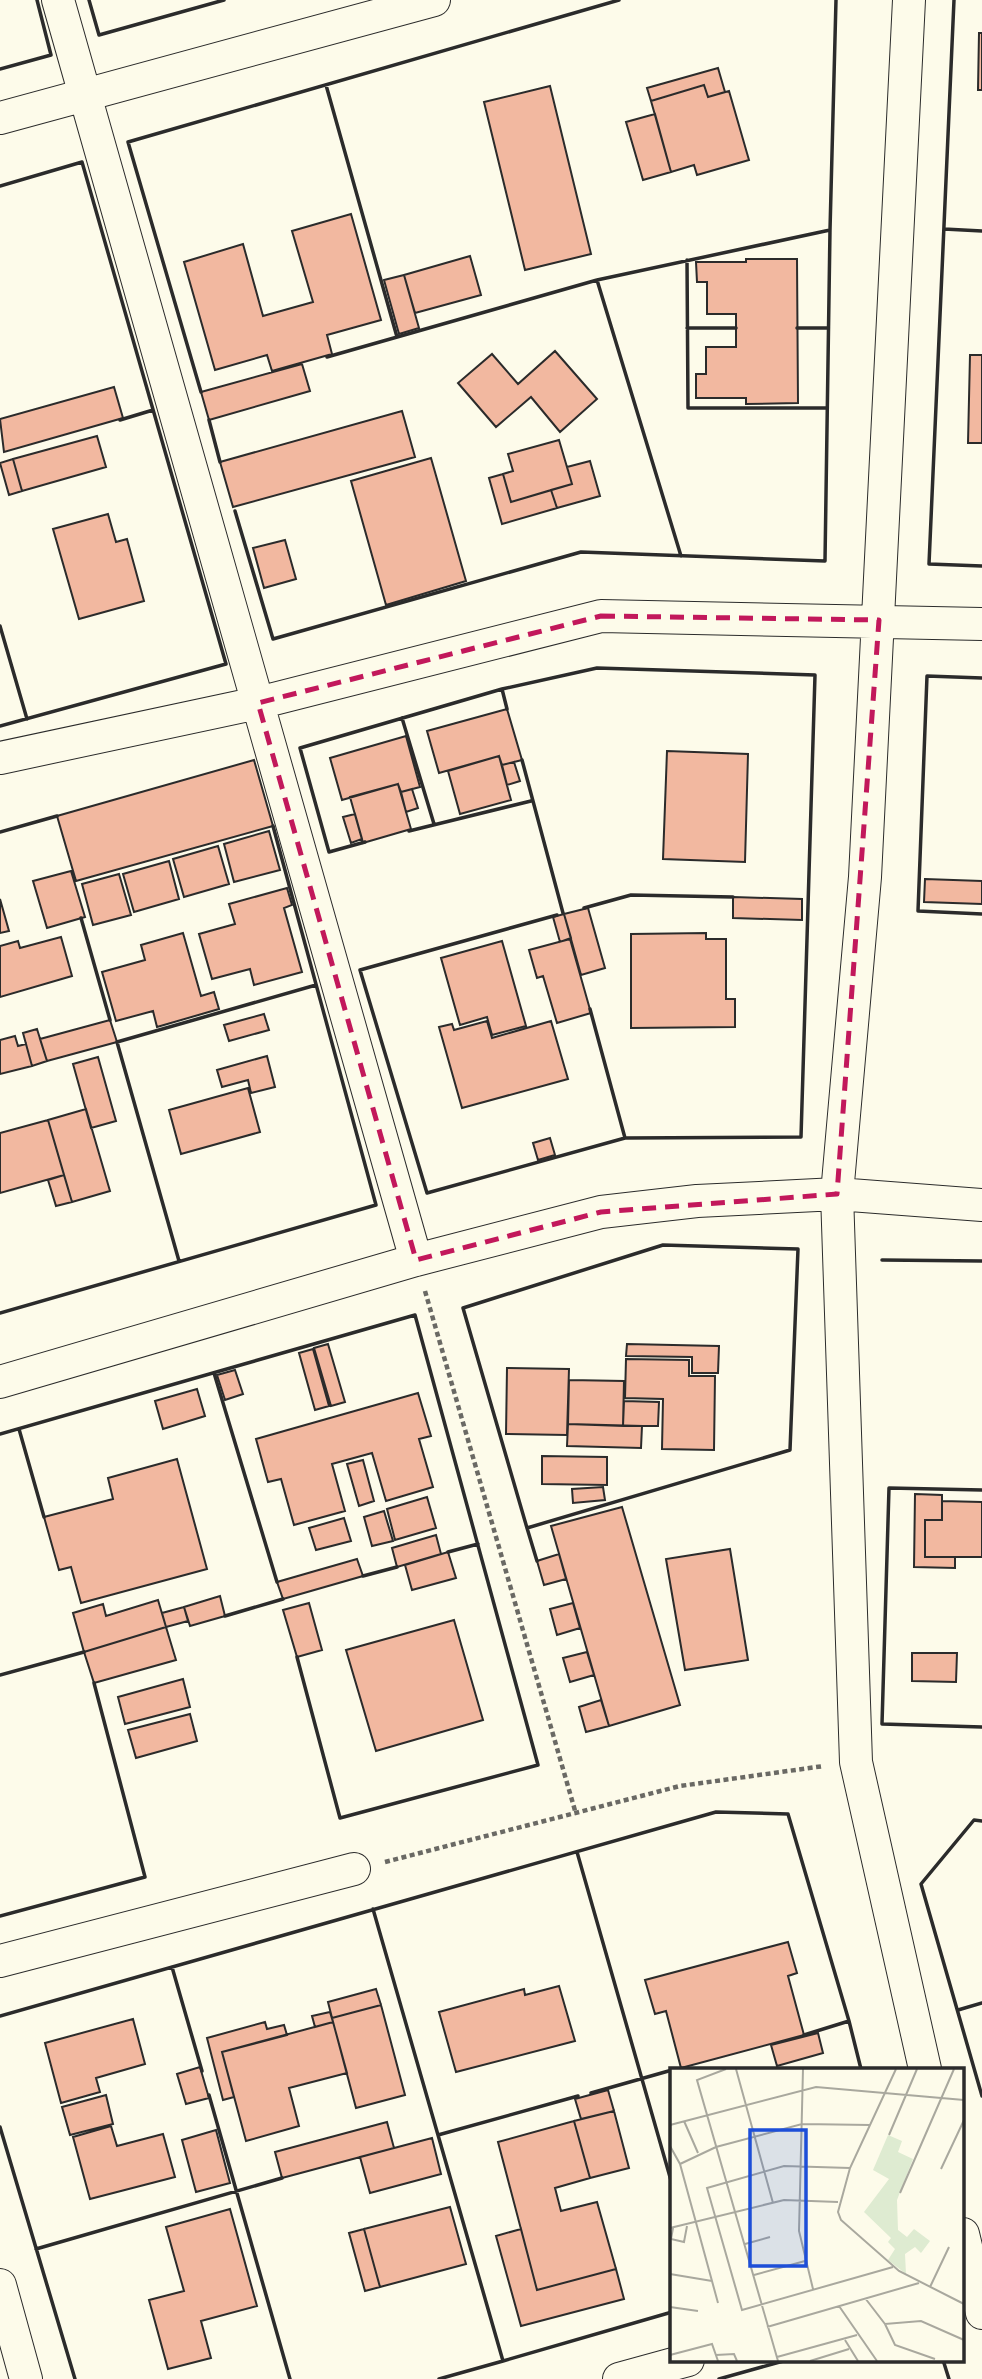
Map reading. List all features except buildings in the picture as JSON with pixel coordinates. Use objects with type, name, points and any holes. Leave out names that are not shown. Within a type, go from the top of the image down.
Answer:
[{"type":"street","points":[[58,0],[416,1260]]},
{"type":"street","points":[[0,118],[83,93],[434,0]]},
{"type":"street","points":[[909,0],[865,877],[837,1194],[856,1762],[925,2068]]},
{"type":"street","points":[[0,758],[258,704],[601,616],[982,624]]},
{"type":"street","points":[[0,1382],[416,1260],[601,1212],[697,1201],[837,1194],[982,1205]]},
{"type":"street","points":[[0,1961],[354,1869]]},
{"type":"street","points":[[964,2243],[968,2281],[982,2313]]},
{"type":"street","points":[[0,2285],[26,2379]]},
{"type":"street","points":[[619,2379],[681,2362]]},
{"type":"path","points":[[416,1260],[576,1814]]},
{"type":"path","points":[[354,1869],[680,1786],[856,1762]]},
{"type":"highlighted area","points":[[601,616],[879,620],[837,1194],[601,1212],[416,1260],[258,703]]},
{"type":"wall","points":[[0,69],[51,55],[37,0]]},
{"type":"wall","points":[[89,0],[99,35],[224,0]]},
{"type":"wall","points":[[201,392],[128,142],[619,0]]},
{"type":"wall","points":[[830,230],[836,0]]},
{"type":"wall","points":[[954,0],[929,564],[982,566]]},
{"type":"wall","points":[[326,85],[397,337]]},
{"type":"wall","points":[[0,186],[82,162],[226,664],[0,726]]},
{"type":"wall","points":[[944,229],[982,231]]},
{"type":"wall","points":[[235,511],[273,639],[581,552],[825,561],[830,230],[597,280],[327,357]]},
{"type":"wall","points":[[687,260],[688,408],[827,408]]},
{"type":"wall","points":[[597,280],[681,556]]},
{"type":"wall","points":[[687,328],[736,328]]},
{"type":"wall","points":[[797,328],[828,328]]},
{"type":"wall","points":[[120,420],[153,410]]},
{"type":"wall","points":[[209,420],[220,462]]},
{"type":"wall","points":[[0,626],[27,719]]},
{"type":"wall","points":[[502,689],[597,668],[815,675],[801,1137],[625,1138],[427,1193],[360,970],[557,915]]},
{"type":"wall","points":[[982,678],[927,676],[918,911],[982,914]]},
{"type":"wall","points":[[365,842],[329,852],[300,748],[502,689],[507,709]]},
{"type":"wall","points":[[402,718],[434,824]]},
{"type":"wall","points":[[522,760],[563,913]]},
{"type":"wall","points":[[409,831],[531,801]]},
{"type":"wall","points":[[0,832],[57,816]]},
{"type":"wall","points":[[0,1313],[376,1205],[273,826]]},
{"type":"wall","points":[[584,908],[631,895],[733,897]]},
{"type":"wall","points":[[81,918],[110,1020]]},
{"type":"wall","points":[[179,1261],[117,1042],[316,985]]},
{"type":"wall","points":[[590,1009],[625,1138]]},
{"type":"wall","points":[[527,1528],[790,1450],[798,1249],[663,1245],[463,1308],[527,1528],[537,1561]]},
{"type":"wall","points":[[882,1260],[982,1261]]},
{"type":"wall","points":[[0,1434],[415,1315],[538,1765],[340,1818],[297,1657]]},
{"type":"wall","points":[[214,1373],[277,1582]]},
{"type":"wall","points":[[19,1429],[44,1517]]},
{"type":"wall","points":[[982,1490],[889,1488],[882,1724],[982,1727]]},
{"type":"wall","points":[[448,1552],[478,1544]]},
{"type":"wall","points":[[363,1576],[397,1567]]},
{"type":"wall","points":[[225,1616],[283,1599]]},
{"type":"wall","points":[[0,1675],[84,1652]]},
{"type":"wall","points":[[0,1916],[145,1877],[94,1683]]},
{"type":"wall","points":[[0,2016],[716,1812],[788,1814],[849,2021]]},
{"type":"wall","points":[[982,1821],[974,1820],[921,1884],[982,2096]]},
{"type":"wall","points":[[577,1852],[670,2177]]},
{"type":"wall","points":[[373,1909],[438,2135]]},
{"type":"wall","points":[[172,1967],[202,2071]]},
{"type":"wall","points":[[958,2010],[982,2003]]},
{"type":"wall","points":[[804,2035],[849,2021],[861,2068]]},
{"type":"wall","points":[[591,2093],[670,2071]]},
{"type":"wall","points":[[209,2095],[290,2379]]},
{"type":"wall","points":[[578,2096],[438,2135],[503,2361],[670,2313]]},
{"type":"wall","points":[[0,2127],[75,2379]]},
{"type":"wall","points":[[36,2249],[282,2178]]},
{"type":"wall","points":[[439,2379],[503,2361]]},
{"type":"wall","points":[[719,2379],[780,2362]]},
{"type":"wall","points":[[944,2362],[949,2379]]}]
